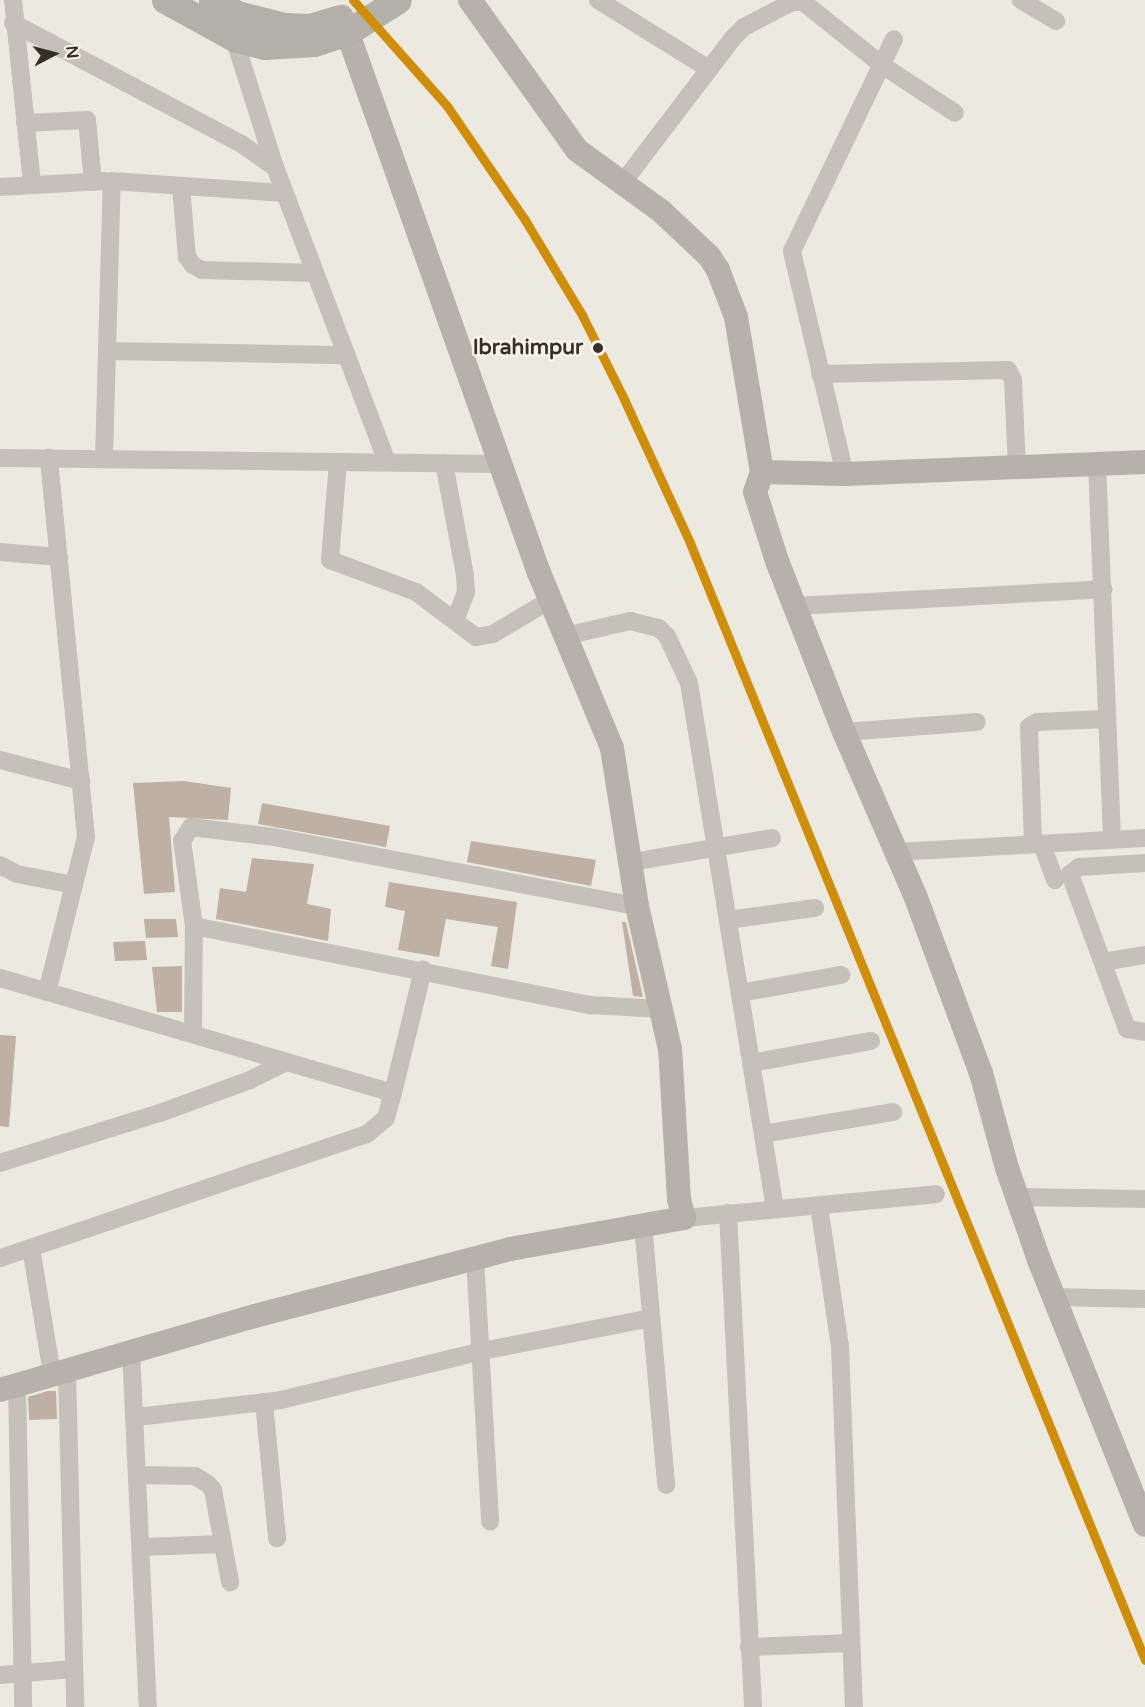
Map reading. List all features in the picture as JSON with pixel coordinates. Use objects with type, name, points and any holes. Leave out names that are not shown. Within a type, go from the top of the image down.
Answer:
[{"type":"main road","points":[[165,0],[234,38],[264,46],[296,45],[398,0]]},
{"type":"main road","points":[[212,0],[237,14],[284,26],[310,27],[345,25],[367,0]]},
{"type":"street","points":[[13,0],[13,23],[32,184]]},
{"type":"street","points":[[470,0],[577,150],[624,181],[709,256],[718,270],[736,317],[762,472],[755,492],[757,502],[844,732],[896,852],[981,1074],[1019,1197],[1054,1297],[1145,1525]]},
{"type":"street","points":[[598,0],[709,69]]},
{"type":"street","points":[[1021,0],[1056,21]]},
{"type":"street","points":[[624,181],[744,27],[796,2],[803,2],[882,65],[955,113]]},
{"type":"street","points":[[13,23],[243,145],[275,167]]},
{"type":"street","points":[[345,25],[550,600],[612,748],[632,862],[637,906],[670,1049],[679,1199],[684,1218]]},
{"type":"street","points":[[234,38],[275,167],[387,462]]},
{"type":"street","points":[[845,474],[794,258],[794,242],[894,39]]},
{"type":"street","points":[[25,123],[87,120],[93,182]]},
{"type":"street","points":[[0,187],[112,181],[285,193]]},
{"type":"street","points":[[104,459],[112,181]]},
{"type":"street","points":[[181,186],[187,257],[193,266],[202,270],[315,273]]},
{"type":"street","points":[[107,351],[346,356]]},
{"type":"street","points":[[820,374],[1008,370],[1013,380],[1017,467]]},
{"type":"street","points":[[0,458],[501,464]]},
{"type":"street","points":[[47,992],[86,837],[49,458]]},
{"type":"street","points":[[338,462],[330,560],[416,592],[476,637],[487,637],[550,600]]},
{"type":"street","points":[[762,472],[845,474],[1145,462]]},
{"type":"street","points":[[444,463],[465,575],[466,592],[455,621]]},
{"type":"street","points":[[1097,464],[1104,589],[1105,719],[1112,840]]},
{"type":"street","points":[[0,552],[59,557]]},
{"type":"street","points":[[795,606],[1104,589]]},
{"type":"street","points":[[565,636],[630,621],[659,628],[668,636],[689,683],[775,1209]]},
{"type":"street","points":[[1033,842],[1029,727],[1037,722],[1105,719]]},
{"type":"street","points":[[844,732],[977,722]]},
{"type":"street","points":[[0,760],[81,782]]},
{"type":"street","points":[[193,1034],[194,926],[183,841],[191,827],[274,837],[637,906]]},
{"type":"street","points":[[632,862],[772,838]]},
{"type":"street","points":[[896,852],[1033,842],[1145,838]]},
{"type":"street","points":[[1033,842],[1043,847],[1055,880]]},
{"type":"street","points":[[1145,863],[1079,867],[1070,874],[1128,1029],[1145,1032]]},
{"type":"street","points":[[0,865],[17,874],[74,885]]},
{"type":"street","points":[[728,920],[815,908]]},
{"type":"street","points":[[194,926],[591,1005],[662,1009]]},
{"type":"street","points":[[1103,963],[1145,955]]},
{"type":"street","points":[[0,1258],[367,1134],[386,1118],[423,970]]},
{"type":"street","points":[[740,993],[841,975]]},
{"type":"street","points":[[0,978],[393,1093]]},
{"type":"street","points":[[751,1063],[871,1041]]},
{"type":"street","points":[[0,1163],[160,1113],[250,1080],[286,1062]]},
{"type":"street","points":[[763,1134],[893,1113]]},
{"type":"street","points":[[23,1707],[9,1388],[131,1351],[475,1258],[684,1218],[936,1194]]},
{"type":"street","points":[[1019,1197],[1145,1199]]},
{"type":"street","points":[[819,1206],[840,1346],[854,1707]]},
{"type":"street","points":[[728,1213],[748,1647],[753,1707]]},
{"type":"street","points":[[643,1225],[666,1485]]},
{"type":"street","points":[[31,1248],[60,1372],[75,1707]]},
{"type":"street","points":[[475,1258],[490,1522]]},
{"type":"street","points":[[1054,1297],[1145,1299]]},
{"type":"street","points":[[137,1417],[264,1402],[482,1351],[651,1318]]},
{"type":"street","points":[[131,1351],[137,1417],[148,1707]]},
{"type":"street","points":[[264,1402],[277,1538]]},
{"type":"street","points":[[138,1475],[195,1476],[204,1480],[213,1490],[230,1582]]},
{"type":"street","points":[[142,1547],[223,1544]]},
{"type":"street","points":[[748,1647],[850,1643]]},
{"type":"street","points":[[0,1675],[74,1669]]},
{"type":"building","points":[[184,781],[231,788],[228,820],[169,817],[175,892],[144,894],[133,783]]},
{"type":"building","points":[[262,803],[390,826],[386,847],[258,824]]},
{"type":"building","points":[[471,841],[596,860],[591,886],[467,862]]},
{"type":"building","points":[[252,858],[314,864],[307,904],[331,909],[328,941],[216,919],[220,888],[246,892]]},
{"type":"building","points":[[389,882],[517,902],[508,969],[491,966],[498,927],[446,919],[439,957],[398,950],[405,911],[385,907]]},
{"type":"building","points":[[144,919],[176,919],[178,937],[146,938]]},
{"type":"building","points":[[622,922],[626,922],[643,997],[633,996]]},
{"type":"building","points":[[145,941],[147,960],[115,961],[113,942]]},
{"type":"building","points":[[182,966],[182,1012],[157,1012],[152,967]]},
{"type":"building","points":[[0,1035],[16,1036],[9,1127],[0,1126]]},
{"type":"building","points":[[56,1391],[57,1419],[29,1420],[28,1397]]},
{"type":"transit line","points":[[353,0],[447,106],[525,220],[582,315],[623,397],[690,543],[1145,1660]]},
{"type":"place","name":"Ibrahimpur","points":[[598,348]]}]
